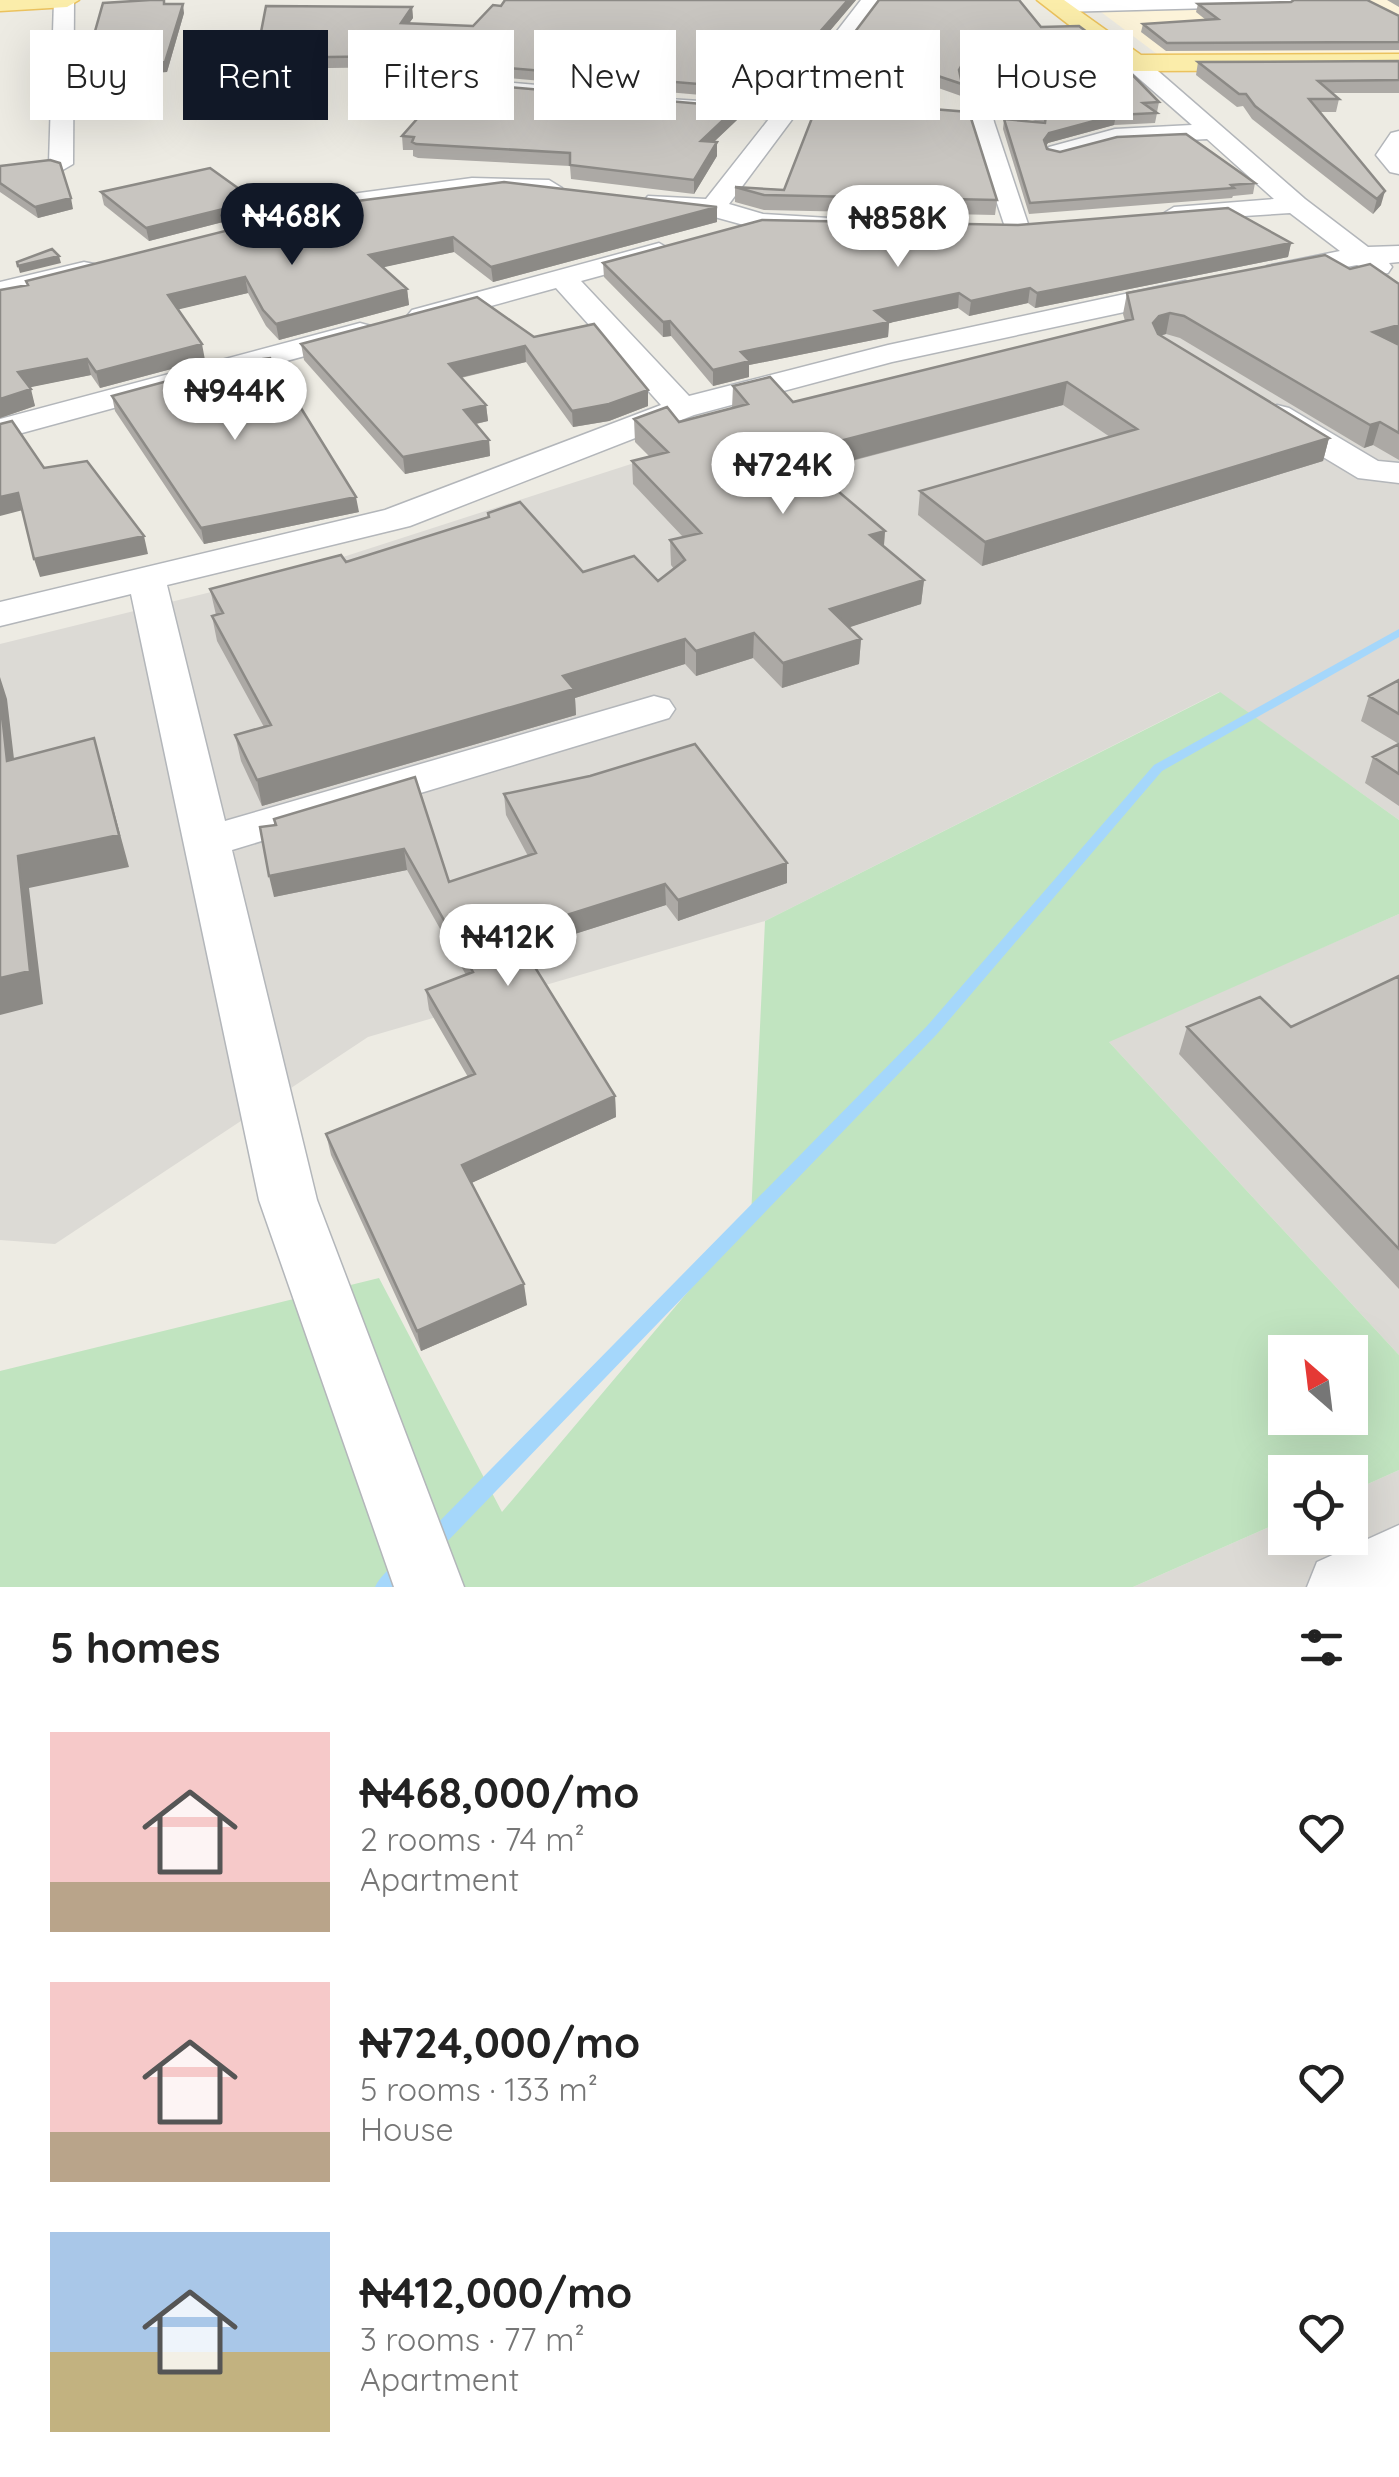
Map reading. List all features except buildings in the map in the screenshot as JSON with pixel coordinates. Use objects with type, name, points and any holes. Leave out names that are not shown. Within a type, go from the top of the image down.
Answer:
[{"type":"main road","points":[[0,4],[66,0]]},
{"type":"main road","points":[[1062,3],[1135,56],[1399,62]]},
{"type":"street","points":[[61,164],[66,0]]},
{"type":"street","points":[[848,30],[871,0]]},
{"type":"street","points":[[1062,3],[1289,0]]},
{"type":"street","points":[[980,226],[1025,226],[973,80],[1003,62],[1022,58],[1135,56],[1399,282]]},
{"type":"street","points":[[1058,152],[1081,142],[1204,117]]},
{"type":"street","points":[[1204,117],[1299,197],[1399,254]]},
{"type":"street","points":[[703,229],[779,120]]},
{"type":"street","points":[[1399,138],[1388,156],[1399,167]]},
{"type":"street","points":[[212,237],[367,198],[421,189],[522,185],[579,192]]},
{"type":"street","points":[[1147,217],[1299,197]]},
{"type":"street","points":[[636,199],[703,229]]},
{"type":"street","points":[[0,429],[564,278],[703,229],[762,222],[856,225]]},
{"type":"street","points":[[1254,276],[1365,255],[1399,254]]},
{"type":"street","points":[[0,291],[116,262]]},
{"type":"street","points":[[564,278],[682,408]]},
{"type":"street","points":[[0,614],[397,518],[682,408],[888,354],[1218,284]]},
{"type":"street","points":[[1254,401],[1370,470],[1399,474]]},
{"type":"street","points":[[147,580],[288,1200],[428,1587]]},
{"type":"street","points":[[207,842],[654,710]]},
{"type":"street","points":[[1342,1587],[1399,1560]]},
{"type":"shaded area","points":[[1085,0],[1399,0],[1399,58],[1161,57],[1133,36],[1133,30],[1125,30]]},
{"type":"shaded area","points":[[1389,275],[1399,284],[1399,820],[1219,692],[765,921],[368,1037],[55,1244],[0,1240],[0,644],[309,568],[662,454]]},
{"type":"shaded area","points":[[1399,914],[1399,1355],[1108,1041]]},
{"type":"shaded area","points":[[1399,1470],[1399,1587],[1133,1587],[1268,1527],[1268,1555],[1368,1555],[1368,1484]]},
{"type":"green space","points":[[1220,692],[1399,820],[1399,914],[1109,1042],[1399,1355],[1399,1470],[1368,1484],[1368,1455],[1268,1455],[1268,1527],[1133,1587],[0,1587],[0,1371],[379,1278],[502,1512],[751,1217],[765,921]]},
{"type":"waterway","points":[[433,1542],[932,1030],[1158,768],[1399,632]]},
{"type":"waterway","points":[[385,1587],[404,1569]]}]
